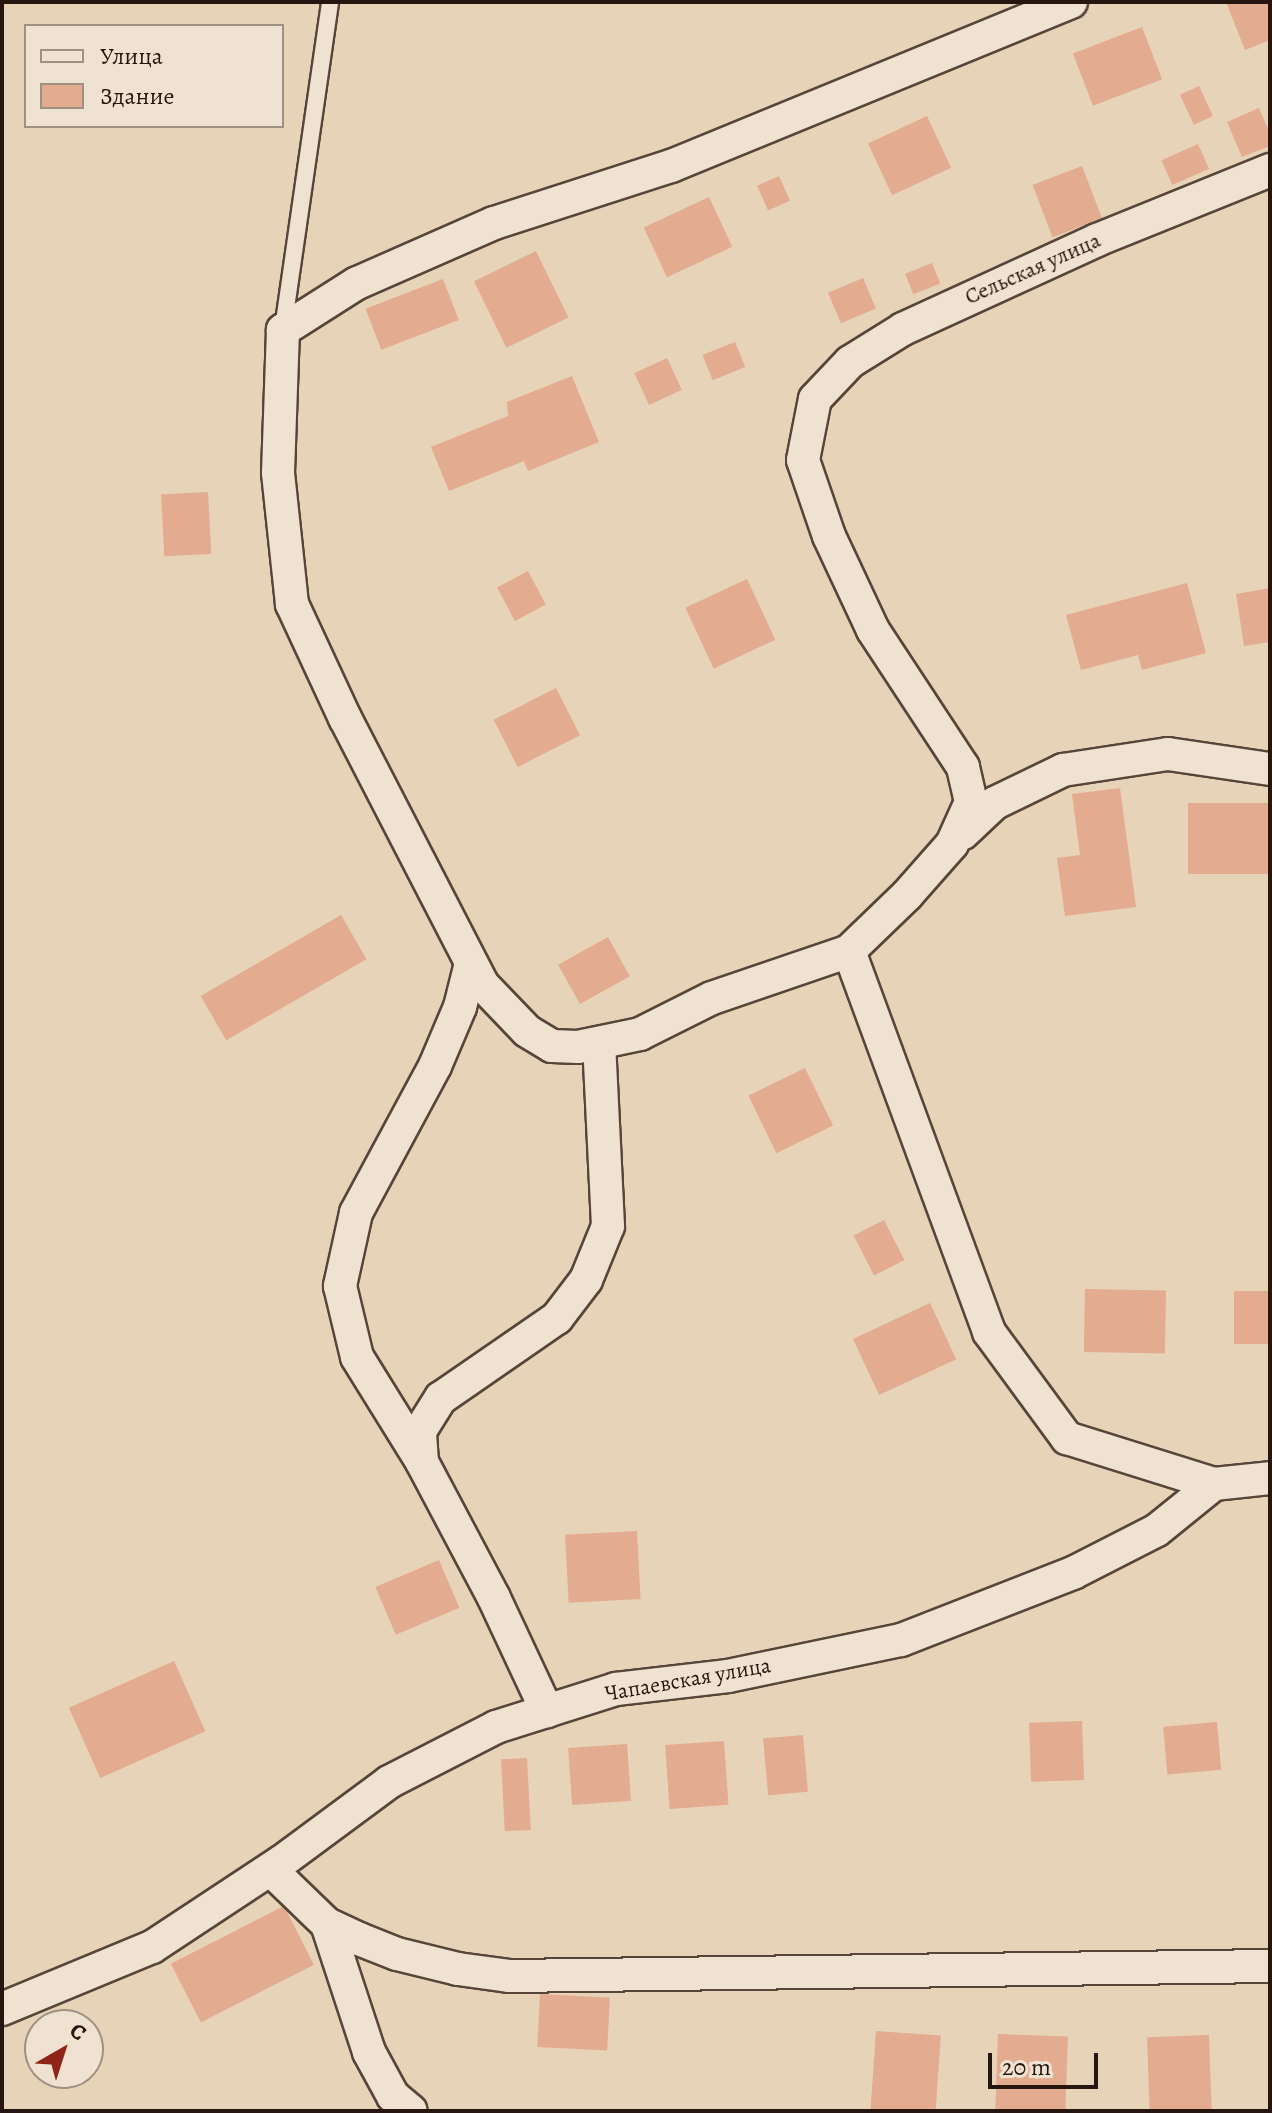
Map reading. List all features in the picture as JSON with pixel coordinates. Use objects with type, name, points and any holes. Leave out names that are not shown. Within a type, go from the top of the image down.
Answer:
[{"type":"street","points":[[1071,2],[671,166],[494,223],[357,283],[283,330],[278,473],[292,604],[345,718],[482,984],[527,1031],[552,1046],[578,1047],[640,1034],[712,998],[849,951],[995,803],[1063,770],[1168,754],[1270,769]]},
{"type":"street","name":"Сельская улица","points":[[952,844],[971,802],[963,767],[873,630],[829,536],[803,460],[815,399],[850,362],[903,329],[1097,240],[1270,170]]},
{"type":"street","points":[[849,951],[989,1332],[1067,1438],[1214,1484],[1270,1478]]},
{"type":"street","points":[[471,963],[460,1007],[435,1066],[356,1213],[340,1286],[357,1357],[422,1462],[494,1598],[547,1711]]},
{"type":"street","points":[[422,1462],[420,1431],[441,1398],[557,1318],[586,1280],[608,1226],[599,1043]]},
{"type":"street","name":"Чапаевская улица","points":[[2,2009],[152,1947],[271,1870],[389,1782],[496,1727],[616,1689],[728,1676],[901,1640],[1073,1573],[1157,1530],[1214,1484]]},
{"type":"street","points":[[271,1870],[327,1924],[397,1954],[458,1969],[509,1976],[1270,1966]]},
{"type":"street","points":[[327,1924],[369,2052],[393,2096],[411,2111]]},
{"type":"lane","points":[[283,330],[330,2]]},
{"type":"building","points":[[1226,2],[1270,2],[1270,40],[1245,50]]},
{"type":"building","points":[[1142,27],[1162,79],[1093,106],[1073,54]]},
{"type":"building","points":[[1199,86],[1213,116],[1194,125],[1180,95]]},
{"type":"building","points":[[1259,108],[1270,134],[1270,146],[1242,157],[1227,122]]},
{"type":"building","points":[[927,116],[951,168],[892,195],[868,143]]},
{"type":"building","points":[[1198,144],[1209,169],[1172,185],[1161,160]]},
{"type":"building","points":[[1082,166],[1102,218],[1053,237],[1033,185]]},
{"type":"building","points":[[779,176],[790,201],[768,210],[757,186]]},
{"type":"building","points":[[709,197],[732,247],[667,277],[644,227]]},
{"type":"building","points":[[536,251],[568,318],[506,348],[474,281]]},
{"type":"building","points":[[932,263],[940,283],[913,294],[905,274]]},
{"type":"building","points":[[863,278],[876,308],[841,323],[828,293]]},
{"type":"building","points":[[443,279],[459,320],[381,350],[366,309]]},
{"type":"building","points":[[735,342],[745,367],[713,380],[703,355]]},
{"type":"building","points":[[667,358],[682,390],[649,405],[634,373]]},
{"type":"building","points":[[572,376],[599,442],[528,471],[524,461],[449,491],[431,447],[508,416],[507,402]]},
{"type":"building","points":[[208,492],[211,554],[164,556],[161,494]]},
{"type":"building","points":[[528,571],[546,605],[515,621],[497,587]]},
{"type":"building","points":[[747,579],[775,640],[714,668],[685,608]]},
{"type":"building","points":[[1187,583],[1206,653],[1142,670],[1138,655],[1081,670],[1066,615]]},
{"type":"building","points":[[1270,588],[1270,642],[1244,646],[1236,594]]},
{"type":"building","points":[[556,688],[580,735],[518,767],[494,720]]},
{"type":"building","points":[[1120,788],[1136,907],[1065,916],[1057,858],[1080,855],[1072,794]]},
{"type":"building","points":[[1188,803],[1270,803],[1270,874],[1188,874]]},
{"type":"building","points":[[341,915],[367,959],[226,1040],[201,996]]},
{"type":"building","points":[[608,937],[630,976],[580,1004],[558,965]]},
{"type":"building","points":[[805,1068],[833,1126],[776,1153],[748,1096]]},
{"type":"building","points":[[884,1220],[904,1260],[874,1276],[854,1235]]},
{"type":"building","points":[[1085,1289],[1166,1290],[1165,1353],[1084,1352]]},
{"type":"building","points":[[1234,1291],[1270,1291],[1270,1344],[1234,1344]]},
{"type":"building","points":[[930,1303],[956,1359],[879,1395],[853,1339]]},
{"type":"building","points":[[637,1531],[641,1599],[569,1603],[565,1535]]},
{"type":"building","points":[[439,1560],[459,1608],[396,1635],[375,1587]]},
{"type":"building","points":[[174,1661],[205,1731],[100,1778],[69,1708]]},
{"type":"building","points":[[1082,1721],[1084,1780],[1031,1782],[1029,1723]]},
{"type":"building","points":[[1217,1722],[1221,1770],[1167,1775],[1163,1727]]},
{"type":"building","points":[[803,1735],[808,1792],[768,1795],[763,1738]]},
{"type":"building","points":[[724,1741],[728,1805],[670,1809],[665,1745]]},
{"type":"building","points":[[627,1744],[631,1801],[572,1805],[568,1748]]},
{"type":"building","points":[[527,1758],[531,1830],[505,1831],[501,1759]]},
{"type":"building","points":[[284,1906],[314,1965],[201,2022],[171,1964]]},
{"type":"building","points":[[540,1994],[610,1998],[607,2051],[537,2047]]},
{"type":"building","points":[[876,2031],[941,2036],[936,2111],[870,2111]]},
{"type":"building","points":[[998,2034],[1068,2036],[1065,2111],[995,2111]]},
{"type":"building","points":[[1209,2035],[1212,2111],[1150,2111],[1147,2037]]}]
